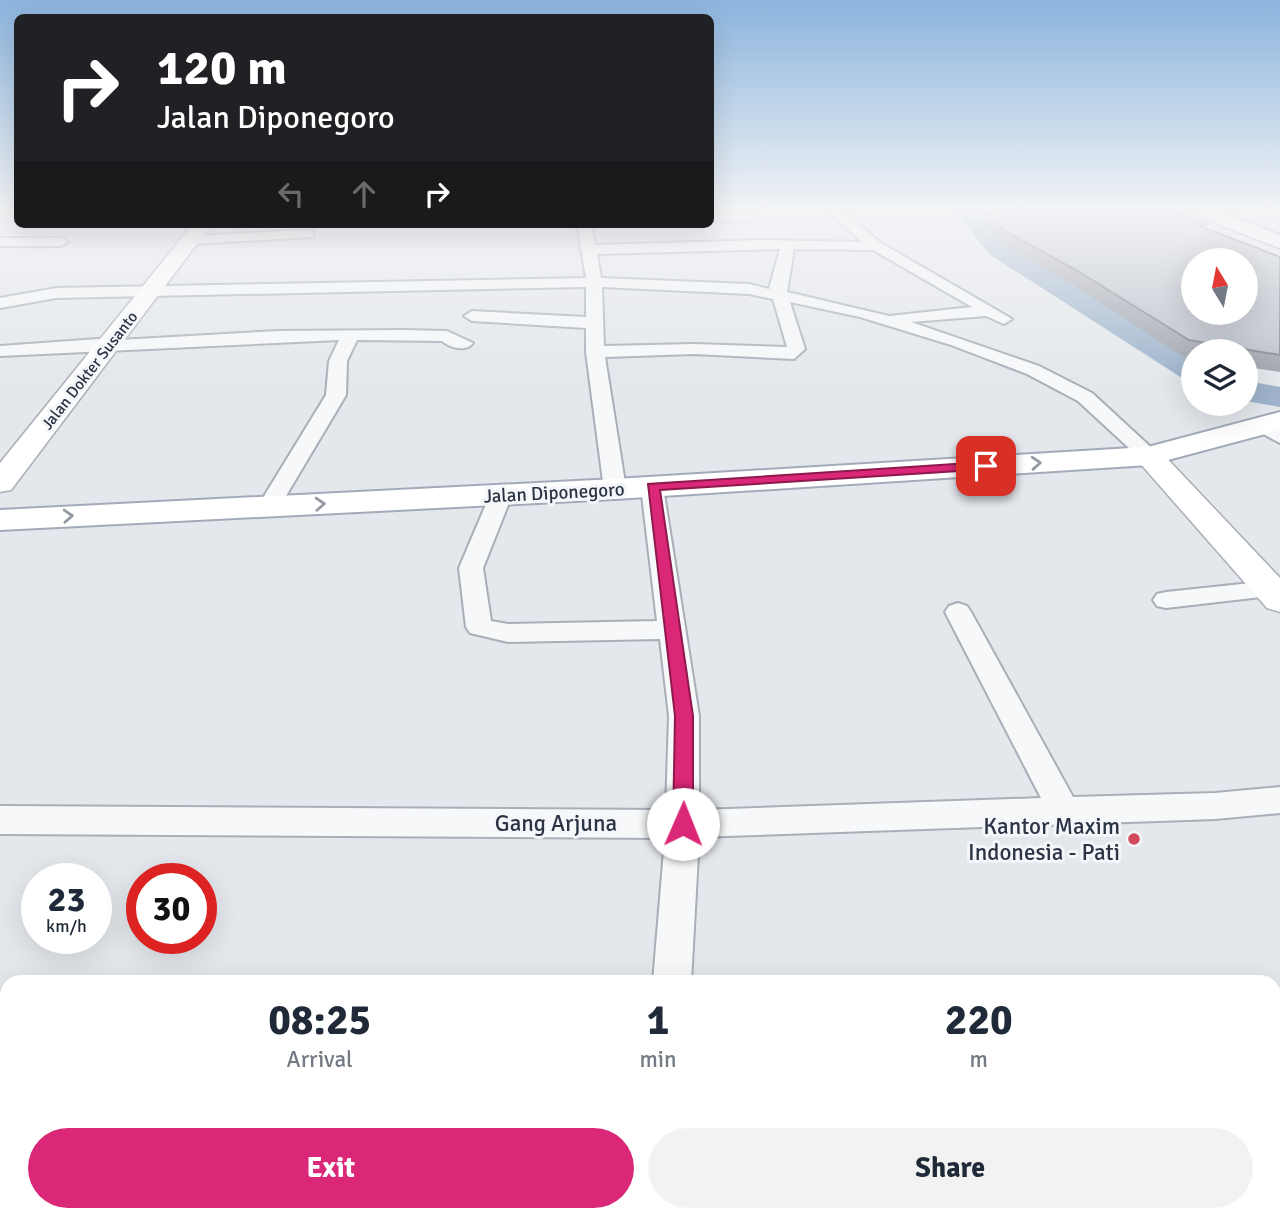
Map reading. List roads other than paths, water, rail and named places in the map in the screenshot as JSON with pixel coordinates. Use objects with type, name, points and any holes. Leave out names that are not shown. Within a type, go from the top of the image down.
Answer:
[{"type":"main road","name":"Jalan Dokter Susanto","points":[[0,483],[111,345],[168,268]]},
{"type":"main road","name":"Jalan Diponegoro","points":[[0,520],[615,489],[1149,456],[1273,428]]},
{"type":"main road","points":[[1149,456],[1275,594]]},
{"type":"street","points":[[591,268],[595,352],[615,489]]},
{"type":"street","points":[[595,352],[694,349],[788,355],[796,349],[778,294],[783,268]]},
{"type":"street","points":[[913,268],[1004,319]]},
{"type":"street","points":[[0,286],[154,286],[593,276],[778,294],[892,321],[957,341],[1059,382],[1085,397],[1149,456]]},
{"type":"street","points":[[0,303],[47,293],[154,286]]},
{"type":"street","points":[[892,321],[911,314],[986,311]]},
{"type":"street","points":[[472,316],[595,323]]},
{"type":"street","points":[[269,506],[331,405],[338,382],[338,361],[350,335]]},
{"type":"street","points":[[0,351],[212,339],[350,335],[447,336],[453,342],[464,343]]},
{"type":"street","points":[[652,486],[684,716],[683,824],[672,975]]},
{"type":"street","points":[[501,495],[471,568],[478,627],[508,633],[672,630]]},
{"type":"street","points":[[1166,600],[1275,594]]},
{"type":"street","points":[[958,612],[1064,811]]},
{"type":"street","name":"Gang Arjuna","points":[[0,820],[683,824],[1064,811],[1280,800]]},
{"type":"waterway","points":[[1028,268],[1181,363]]},
{"type":"waterway","points":[[1258,393],[1280,397]]},
{"type":"place","name":"Kantor Maxim Indonesia - Pati","points":[[1134,839]]}]
